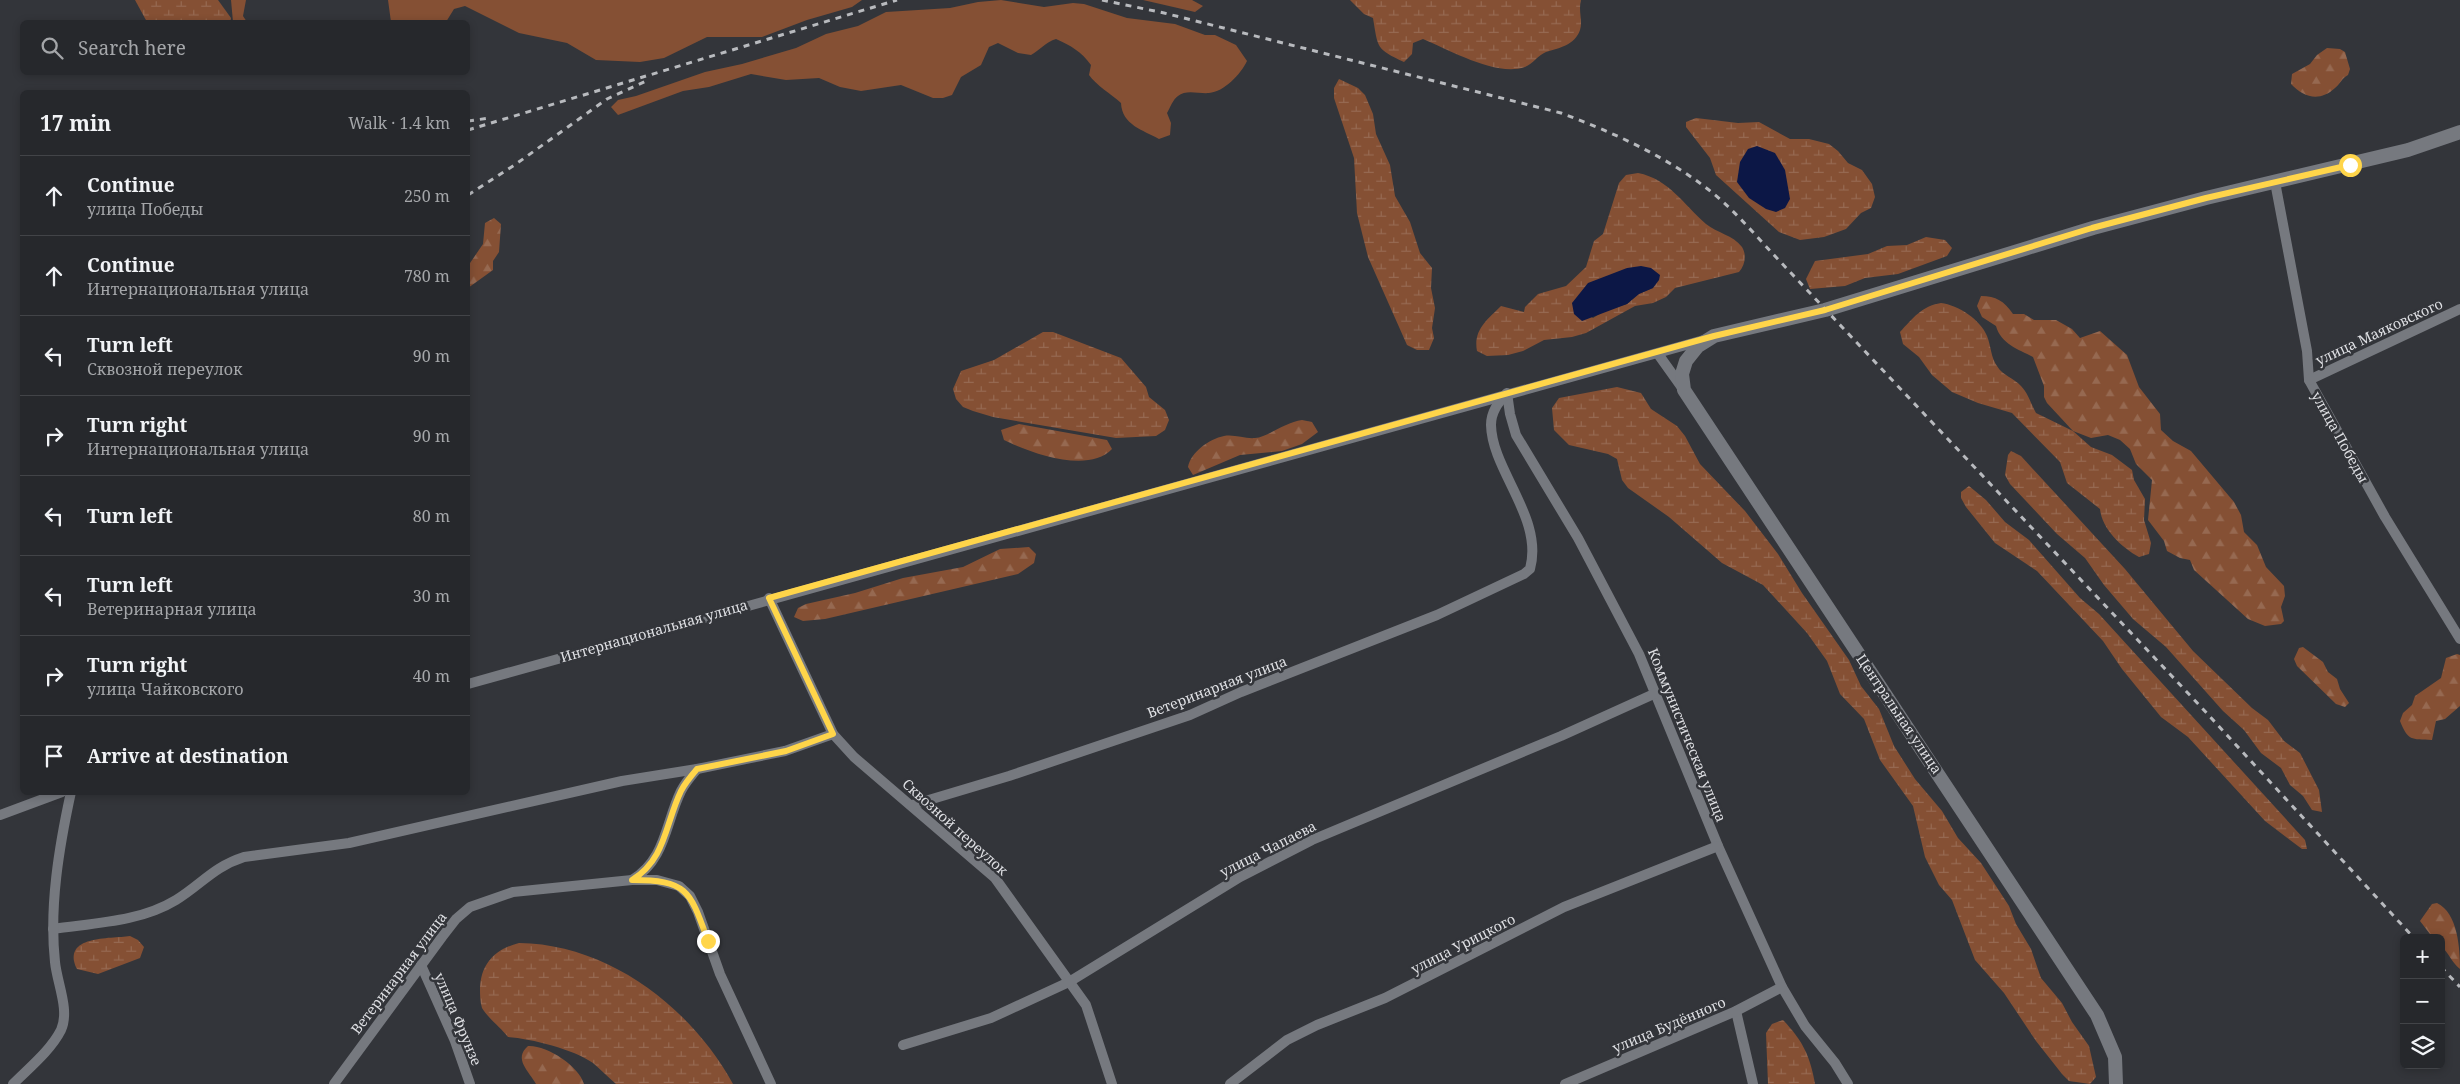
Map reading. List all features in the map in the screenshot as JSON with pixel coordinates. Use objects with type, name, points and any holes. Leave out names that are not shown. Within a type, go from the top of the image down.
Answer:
[{"type":"street","points":[[2275,182],[2408,150],[2460,132]]},
{"type":"street","name":"Интернациональная улица","points":[[470,683],[769,598],[1507,393],[1658,354],[1714,336],[1819,312],[2092,228],[2275,182]]},
{"type":"street","name":"улица Победы","points":[[2275,182],[2307,351],[2309,380],[2385,516],[2460,639]]},
{"type":"street","name":"улица Маяковского","points":[[2309,380],[2460,309]]},
{"type":"street","points":[[1684,390],[1682,374],[1689,355],[1698,346],[1714,336]]},
{"type":"street","name":"Центральная улица","points":[[1658,354],[1684,390],[2097,1015],[2116,1057],[2116,1084]]},
{"type":"street","name":"Ветеринарная улица","points":[[912,805],[1009,776],[1190,715],[1241,692],[1437,615],[1524,574],[1530,569],[1533,542],[1517,495],[1495,446],[1491,424],[1497,405],[1507,393]]},
{"type":"street","name":"Коммунистическая улица","points":[[1507,393],[1516,435],[1578,538],[1620,614],[1656,693],[1718,846],[1782,987],[1805,1026],[1835,1063],[1848,1084]]},
{"type":"street","name":"Сквозной переулок","points":[[769,598],[833,734],[854,757],[995,878],[1086,1005],[1112,1084]]},
{"type":"street","name":"улица Чапаева","points":[[903,1045],[991,1018],[1069,982],[1240,877],[1312,840],[1561,736],[1656,693]]},
{"type":"street","points":[[54,929],[128,919],[162,908],[176,900],[227,862],[244,857],[349,843],[622,781],[697,769],[786,751],[833,734]]},
{"type":"street","points":[[632,880],[645,872],[658,852],[681,791],[697,769]]},
{"type":"street","points":[[0,815],[54,795]]},
{"type":"street","points":[[13,1084],[44,1052],[61,1029],[64,1011],[55,962],[54,929],[62,838],[70,795]]},
{"type":"street","name":"улица Урицкого","points":[[1230,1084],[1287,1040],[1317,1025],[1385,998],[1564,907],[1718,846]]},
{"type":"street","name":"Ветеринарная улица","points":[[334,1084],[420,965],[456,920],[470,908],[513,892],[632,880],[657,880],[679,886],[690,896],[698,912],[720,974],[771,1084]]},
{"type":"street","name":"улица Фрунзе","points":[[420,965],[455,1042],[470,1084]]},
{"type":"street","name":"улица Будённого","points":[[1565,1084],[1736,1011],[1782,987]]},
{"type":"street","points":[[1736,1011],[1753,1084]]},
{"type":"green space","points":[[135,0],[218,0],[231,18],[230,20],[146,20]]},
{"type":"green space","points":[[231,0],[246,0],[243,16],[246,20],[233,20]]},
{"type":"green space","points":[[388,0],[862,0],[852,7],[807,20],[762,37],[707,37],[664,58],[640,62],[596,60],[567,43],[519,33],[465,6],[454,9],[447,20],[391,20]]},
{"type":"green space","points":[[1001,0],[1044,7],[1073,3],[1084,4],[1127,18],[1175,24],[1205,35],[1215,35],[1236,45],[1247,61],[1236,77],[1226,86],[1215,92],[1185,93],[1176,97],[1167,113],[1171,123],[1170,135],[1159,139],[1129,122],[1122,110],[1121,103],[1089,75],[1091,65],[1087,60],[1075,49],[1056,39],[1031,55],[1018,53],[998,43],[989,47],[981,65],[961,77],[952,95],[943,98],[933,98],[901,85],[861,91],[840,87],[819,78],[786,80],[751,74],[709,87],[683,91],[618,115],[611,107],[618,100],[636,96],[705,72],[742,64],[796,48],[826,34],[858,26],[886,12],[950,8],[978,2]]},
{"type":"green space","points":[[1143,0],[1192,0],[1203,6],[1195,12]]},
{"type":"green space","points":[[1350,0],[1581,0],[1581,27],[1578,35],[1570,42],[1543,53],[1525,67],[1513,69],[1487,65],[1473,61],[1423,39],[1413,43],[1412,54],[1404,62],[1383,50],[1376,36],[1373,18],[1364,14]]},
{"type":"green space","points":[[2327,48],[2340,49],[2345,52],[2350,69],[2348,75],[2335,88],[2318,97],[2307,95],[2296,89],[2291,84],[2292,74],[2310,64],[2317,55]]},
{"type":"green space","points":[[1339,79],[1358,88],[1365,95],[1373,114],[1376,134],[1390,165],[1395,196],[1410,222],[1420,253],[1432,268],[1431,288],[1435,308],[1432,328],[1434,338],[1429,350],[1417,350],[1407,345],[1368,257],[1357,213],[1354,158],[1334,98],[1334,88]]},
{"type":"green space","points":[[1696,118],[1738,123],[1759,122],[1790,139],[1809,139],[1829,144],[1848,163],[1862,170],[1872,184],[1875,197],[1871,208],[1861,213],[1846,229],[1824,237],[1800,240],[1779,232],[1716,175],[1710,158],[1686,127],[1686,122]]},
{"type":"green space","points":[[1638,173],[1659,181],[1706,224],[1738,243],[1744,250],[1745,257],[1739,272],[1675,288],[1666,297],[1653,303],[1635,306],[1586,333],[1572,337],[1544,340],[1523,351],[1508,355],[1487,356],[1477,351],[1476,344],[1479,331],[1501,306],[1524,312],[1525,307],[1538,294],[1566,286],[1586,267],[1594,241],[1603,234],[1619,183],[1626,175]],"holes":[[[1653,288],[1638,294],[1627,304],[1606,310],[1593,318],[1572,303]]]},
{"type":"green space","points":[[494,218],[501,224],[499,252],[493,261],[493,270],[470,287],[470,263],[483,244],[485,223]]},
{"type":"green space","points":[[1926,237],[1945,240],[1952,248],[1947,256],[1898,274],[1865,278],[1845,286],[1810,289],[1806,279],[1815,261],[1868,254],[1887,246],[1907,245]]},
{"type":"green space","points":[[1981,296],[1999,300],[2013,314],[2024,314],[2034,320],[2056,320],[2072,329],[2080,338],[2100,331],[2127,355],[2139,387],[2160,414],[2161,430],[2173,441],[2191,451],[2234,502],[2241,515],[2244,532],[2257,545],[2266,567],[2284,586],[2285,596],[2281,607],[2284,621],[2281,624],[2265,626],[2248,619],[2194,570],[2190,560],[2180,558],[2167,551],[2164,541],[2148,520],[2152,480],[2136,464],[2130,449],[2120,440],[2108,435],[2091,438],[2073,431],[2047,403],[2044,397],[2044,386],[2033,357],[2006,342],[1996,326],[1982,317],[1977,306]]},
{"type":"green space","points":[[1941,303],[1961,310],[1980,324],[1987,336],[1993,359],[1997,366],[2002,372],[2018,383],[2028,395],[2036,413],[2073,431],[2091,447],[2112,455],[2132,470],[2134,480],[2145,499],[2144,520],[2151,543],[2149,554],[2139,557],[2113,537],[2104,524],[2100,509],[2067,483],[2060,462],[2012,413],[1978,403],[1952,392],[1932,375],[1919,357],[1903,344],[1900,332],[1909,322],[1928,307]]},
{"type":"green space","points":[[1043,332],[1053,332],[1121,358],[1146,387],[1149,397],[1165,410],[1169,420],[1165,430],[1156,436],[1116,438],[993,417],[963,407],[956,399],[953,389],[961,371],[994,360]]},
{"type":"green space","points":[[1617,387],[1641,393],[1651,409],[1677,426],[1685,436],[1700,464],[1745,511],[1778,554],[1802,593],[1849,660],[1861,686],[1879,709],[1894,746],[1915,779],[1942,811],[1958,838],[1981,863],[2009,906],[2016,924],[2031,949],[2041,978],[2062,1003],[2072,1022],[2089,1046],[2096,1077],[2090,1084],[2069,1081],[2062,1074],[2036,1041],[2004,993],[1975,960],[1952,900],[1939,885],[1925,857],[1913,806],[1880,760],[1864,719],[1840,694],[1827,661],[1807,633],[1763,585],[1722,563],[1669,517],[1628,488],[1622,480],[1617,459],[1608,454],[1569,445],[1554,430],[1552,408],[1559,398]]},
{"type":"green space","points":[[1302,420],[1312,422],[1318,432],[1302,444],[1282,451],[1240,455],[1193,475],[1188,467],[1197,451],[1207,443],[1218,438],[1228,436],[1260,437]]},
{"type":"green space","points":[[1019,424],[1107,440],[1112,449],[1102,456],[1089,460],[1074,461],[1044,455],[1004,440],[1001,430]]},
{"type":"green space","points":[[2011,451],[2021,456],[2125,569],[2193,651],[2252,708],[2268,720],[2284,741],[2300,753],[2319,790],[2322,812],[2312,810],[2303,796],[2290,785],[2281,768],[2261,753],[2244,730],[2223,711],[2166,647],[2133,619],[2104,585],[2085,558],[2057,534],[2010,484],[2005,475],[2008,455]]},
{"type":"green space","points":[[1969,486],[1986,500],[2005,522],[2029,540],[2080,598],[2099,614],[2305,840],[2307,849],[2302,849],[2265,821],[2188,737],[2161,717],[2122,669],[2103,641],[2037,571],[1995,543],[1961,498],[1961,492]]},
{"type":"green space","points":[[1029,547],[1036,554],[1034,563],[1018,574],[825,619],[803,621],[794,617],[798,608],[806,604],[855,593],[903,578],[963,567],[1000,549]]},
{"type":"green space","points":[[2303,647],[2323,662],[2328,672],[2337,679],[2340,689],[2349,703],[2345,707],[2336,704],[2297,666],[2294,659],[2299,648]]},
{"type":"green space","points":[[2457,654],[2460,655],[2460,706],[2445,719],[2436,721],[2432,740],[2411,738],[2405,732],[2400,721],[2403,713],[2412,705],[2415,696],[2441,678],[2446,658]]},
{"type":"green space","points":[[2437,903],[2444,908],[2454,923],[2458,942],[2460,969],[2445,951],[2445,934],[2430,934],[2420,921],[2432,904]]},
{"type":"green space","points":[[130,936],[138,940],[144,947],[140,958],[98,974],[77,969],[74,958],[76,950],[81,944],[100,939]]},
{"type":"green space","points":[[519,943],[552,946],[584,955],[615,968],[644,985],[670,1006],[694,1030],[715,1056],[733,1084],[616,1084],[593,1063],[575,1053],[540,1042],[508,1037],[482,1008],[480,995],[481,979],[486,965],[496,954]]},
{"type":"green space","points":[[1783,1020],[1805,1049],[1815,1084],[1768,1084],[1766,1033],[1772,1024]]},
{"type":"green space","points":[[528,1046],[544,1049],[561,1058],[576,1070],[584,1084],[536,1084],[526,1070],[522,1060],[524,1051]]},
{"type":"shaded area","points":[[1757,146],[1775,153],[1785,170],[1790,199],[1785,208],[1776,212],[1766,209],[1749,198],[1737,182],[1740,162],[1748,149]]},
{"type":"shaded area","points":[[1641,266],[1651,268],[1660,275],[1653,288],[1639,294],[1627,304],[1582,321],[1574,314],[1572,303],[1588,283],[1627,268]]},
{"type":"railway","points":[[470,129],[897,0]]},
{"type":"railway","points":[[1102,0],[1164,13],[1561,113],[1645,149],[1684,172],[1735,213],[2202,708],[2410,934]]},
{"type":"railway","points":[[470,194],[516,164],[607,99],[646,81]]},
{"type":"railway","points":[[470,121],[490,118]]},
{"type":"railway","points":[[2445,971],[2460,987]]},
{"type":"route","points":[[708,941],[690,896],[679,886],[657,880],[632,880],[645,872],[652,863],[665,838],[681,791],[697,769],[786,751],[833,734],[798,664],[769,598],[1383,427],[1658,354],[1714,336],[1825,310],[2092,228],[2206,198],[2350,165]]}]
